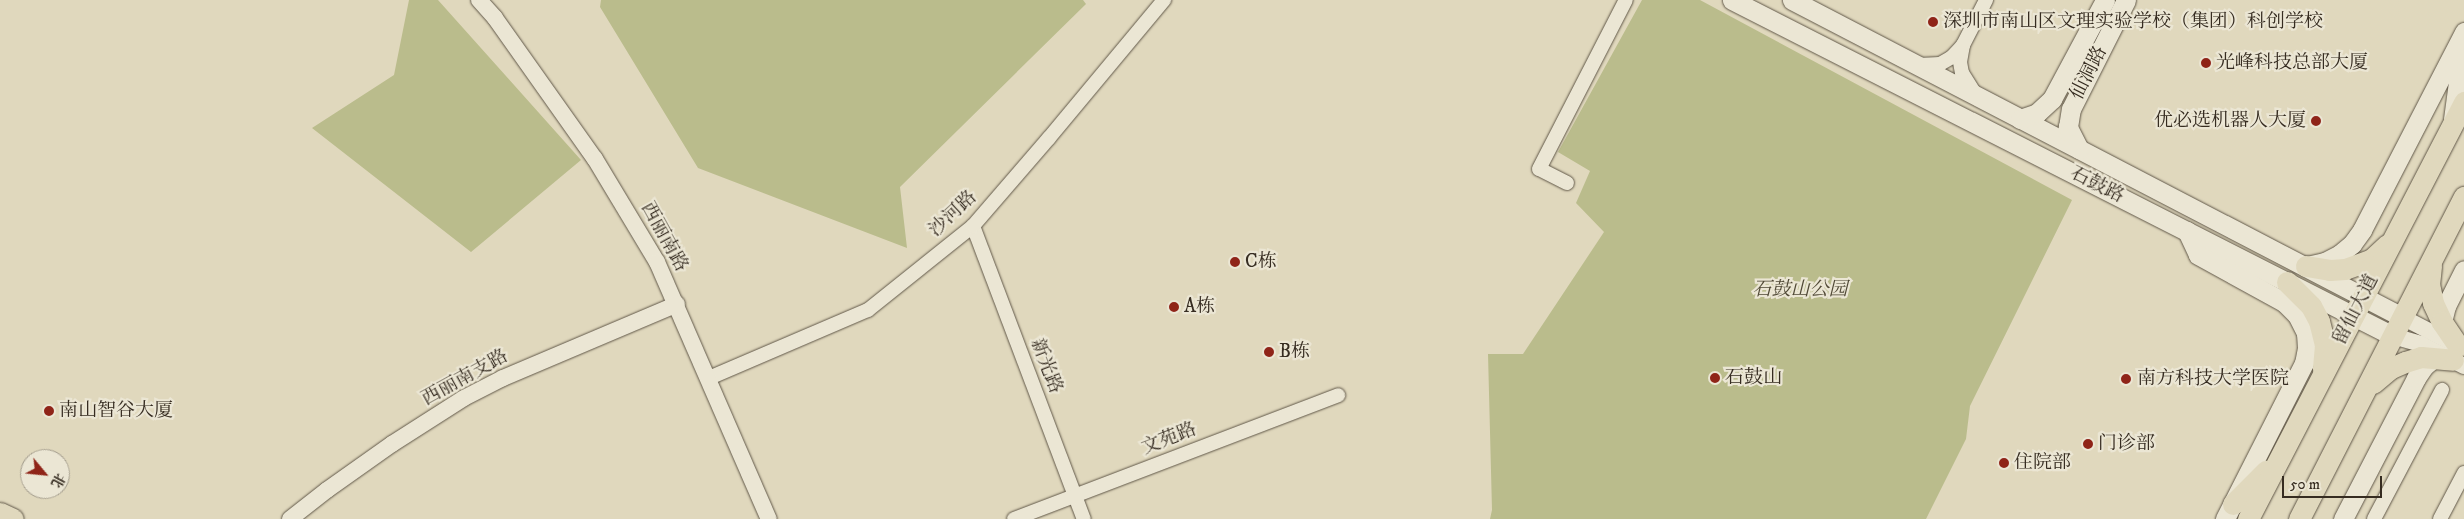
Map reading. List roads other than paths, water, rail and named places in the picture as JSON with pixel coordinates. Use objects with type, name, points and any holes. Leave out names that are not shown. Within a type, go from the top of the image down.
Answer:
[{"type":"main road","name":"石鼓路","points":[[1732,0],[2393,336]]},
{"type":"main road","name":"石鼓路","points":[[1792,0],[2402,317]]},
{"type":"main road","name":"仙洞路","points":[[2020,119],[2037,113],[2052,99],[2105,0]]},
{"type":"main road","name":"仙洞路","points":[[2079,149],[2068,127],[2071,109],[2126,0]]},
{"type":"main road","points":[[2306,266],[2325,262],[2340,254],[2352,244],[2362,230],[2464,32]]},
{"type":"main road","points":[[2445,139],[2455,113],[2464,41]]},
{"type":"main road","name":"留仙大道","points":[[2248,519],[2464,102]]},
{"type":"main road","points":[[2299,519],[2464,197]]},
{"type":"main road","points":[[2187,231],[2198,255],[2284,302],[2297,315],[2306,333],[2307,348],[2304,362],[2229,511]]},
{"type":"main road","points":[[2306,266],[2330,270],[2358,265],[2378,254],[2397,231]]},
{"type":"main road","points":[[2434,256],[2429,276],[2430,293],[2455,356]]},
{"type":"main road","points":[[2442,322],[2446,306],[2464,270]]},
{"type":"main road","points":[[2287,282],[2311,306],[2322,329],[2325,354],[2320,381]]},
{"type":"main road","points":[[2363,395],[2378,377],[2391,368],[2421,357],[2455,356]]},
{"type":"main road","points":[[2343,519],[2424,366],[2455,356]]},
{"type":"main road","points":[[2229,511],[2280,457]]},
{"type":"main road","points":[[0,513],[13,519]]},
{"type":"street","name":"西丽南路","points":[[479,0],[495,18],[595,159],[657,262],[677,304],[769,519]]},
{"type":"street","name":"沙河路","points":[[709,378],[868,310],[973,226],[1164,0]]},
{"type":"street","points":[[1568,183],[1539,169],[1626,0]]},
{"type":"street","points":[[1914,65],[1928,66],[1940,64],[1952,57],[1963,45],[1986,0]]},
{"type":"street","points":[[1963,45],[1960,62],[1962,73],[1968,86],[1980,99]]},
{"type":"street","name":"新光路","points":[[973,226],[1084,519]]},
{"type":"street","name":"西丽南支路","points":[[290,519],[392,444],[464,398],[503,378],[677,304]]},
{"type":"street","name":"石鼓路","points":[[2402,317],[2455,356]]},
{"type":"street","name":"石鼓路","points":[[2393,336],[2455,356]]},
{"type":"street","points":[[2374,519],[2442,390]]},
{"type":"street","name":"文苑路","points":[[1014,519],[1338,394]]},
{"type":"street","points":[[2440,519],[2464,473]]},
{"type":"place","name":"深圳市南山区文理实验学校（集团）科创学校","points":[[1933,22]]},
{"type":"place","name":"光峰科技总部大厦","points":[[2206,63]]},
{"type":"place","name":"优必选机器人大厦","points":[[2316,121]]},
{"type":"place","name":"C栋","points":[[1235,262]]},
{"type":"place","name":"A栋","points":[[1174,307]]},
{"type":"place","name":"B栋","points":[[1269,352]]},
{"type":"place","name":"石鼓山","points":[[1715,378]]},
{"type":"place","name":"南方科技大学医院","points":[[2126,379]]},
{"type":"place","name":"南山智谷大厦","points":[[49,411]]},
{"type":"place","name":"门诊部","points":[[2088,444]]},
{"type":"place","name":"住院部","points":[[2004,463]]},
{"type":"park label","name":"石鼓山公园","points":[[1800,290]]}]
